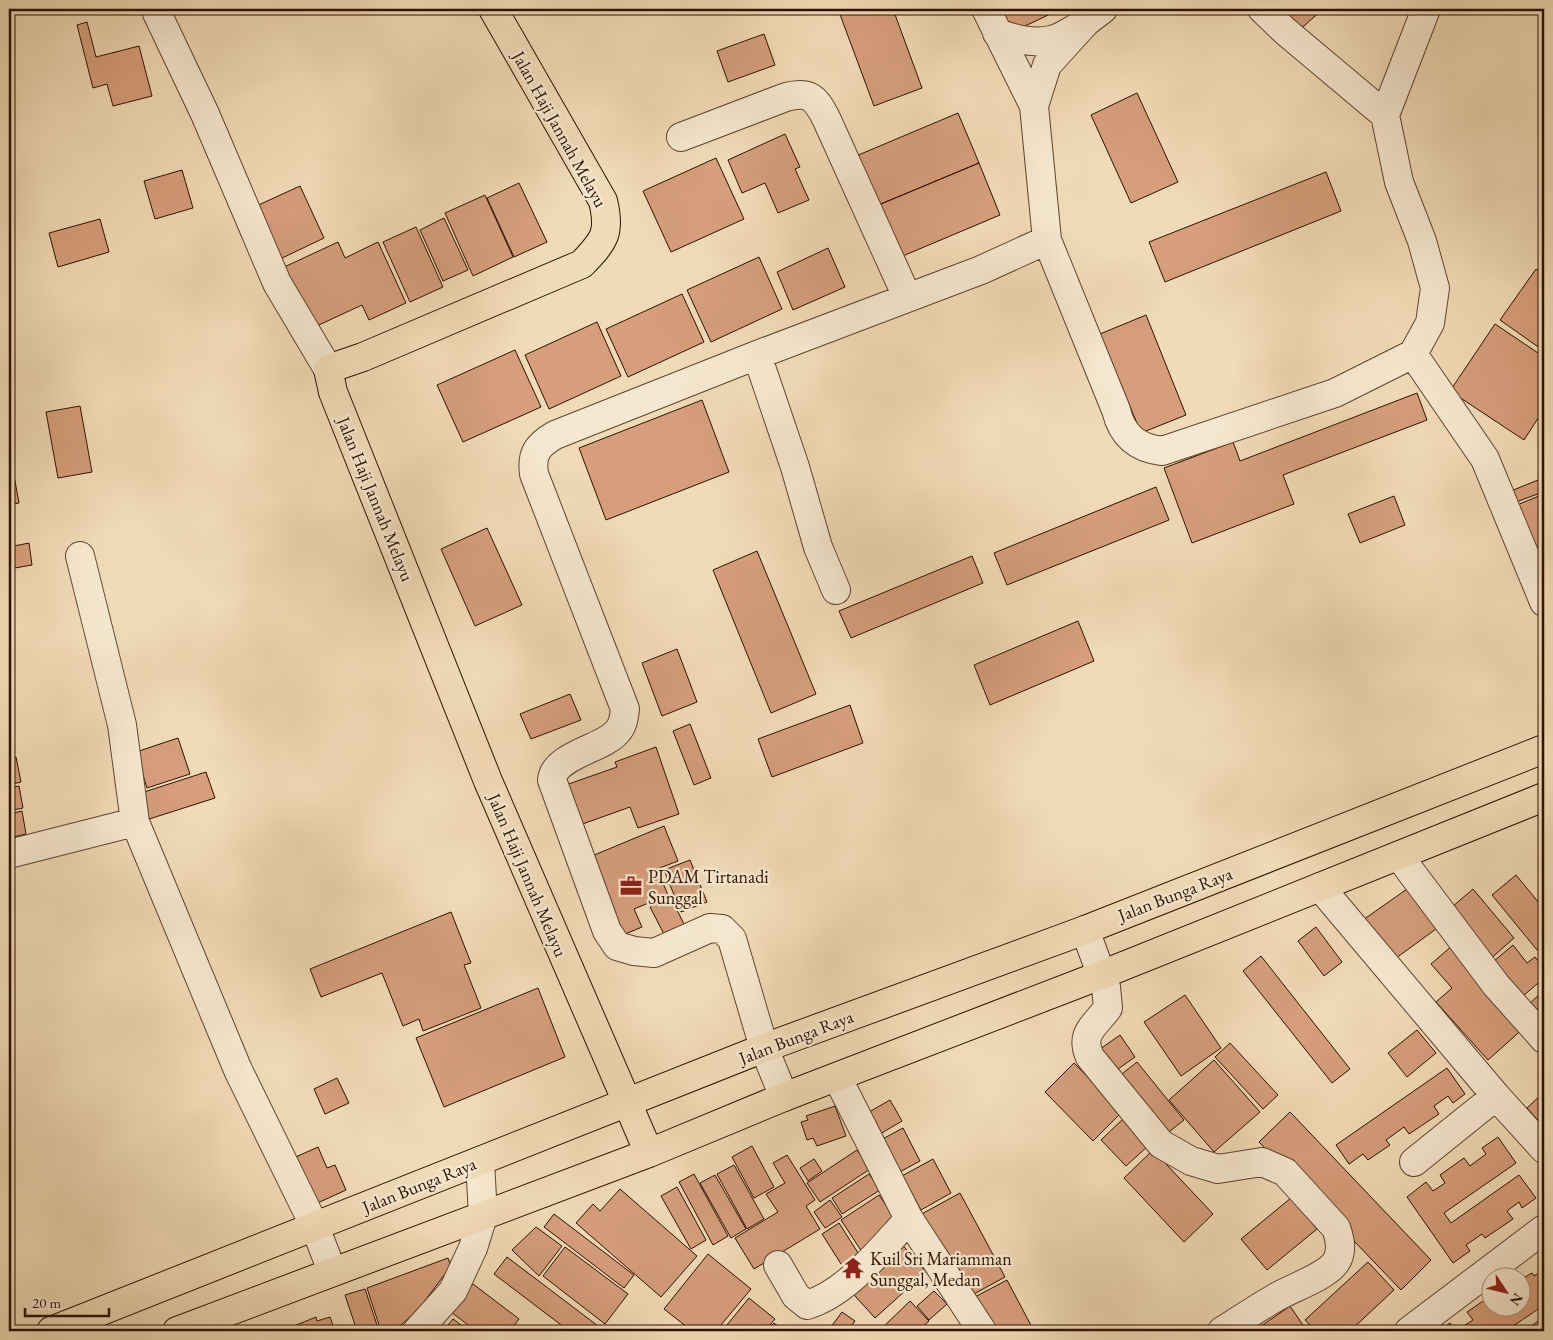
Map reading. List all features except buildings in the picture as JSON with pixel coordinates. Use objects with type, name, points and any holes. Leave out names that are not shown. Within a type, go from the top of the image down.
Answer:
[{"type":"main road","name":"Jalan Haji Jannah Melayu","points":[[493,9],[603,201],[608,222],[605,236],[596,250],[582,264],[363,357],[328,369],[333,392],[488,781],[626,1104],[649,1153]]},
{"type":"main road","name":"Jalan Bunga Raya","points":[[51,1331],[764,1048],[1085,930],[1544,749]]},
{"type":"main road","points":[[184,1330],[332,1271],[649,1153],[784,1097],[1101,975],[1544,797]]},
{"type":"street","points":[[986,9],[1034,106],[1047,240],[1120,424],[1131,440],[1147,449],[1162,451],[1335,392],[1413,354],[1430,323],[1435,288],[1422,241],[1399,182],[1385,114],[1426,9]]},
{"type":"street","points":[[1262,9],[1385,114]]},
{"type":"street","points":[[157,13],[205,114],[277,283],[328,369]]},
{"type":"street","points":[[997,33],[1027,40],[1052,40],[1095,16]]},
{"type":"street","points":[[1034,106],[1047,65],[1095,16]]},
{"type":"street","points":[[681,137],[786,97],[800,94],[810,96],[818,104],[826,118],[907,297]]},
{"type":"street","points":[[784,1097],[764,1048],[732,939],[722,929],[710,928],[654,953],[634,951],[617,946],[607,931],[552,780],[552,773],[562,763],[615,734],[623,722],[625,709],[534,474],[532,463],[535,451],[541,443],[555,435],[756,355],[981,270],[1047,240]]},
{"type":"street","points":[[1413,354],[1485,459],[1544,602]]},
{"type":"street","points":[[756,355],[795,467],[818,547],[836,590]]},
{"type":"street","points":[[80,556],[122,725],[135,822],[238,1070],[315,1227],[332,1271]]},
{"type":"street","points":[[9,854],[135,822]]},
{"type":"street","points":[[1399,856],[1496,985],[1544,1039]]},
{"type":"street","points":[[1320,887],[1496,1096],[1544,1149]]},
{"type":"street","points":[[1085,930],[1106,987],[1108,1008],[1085,1037],[1085,1047],[1090,1057],[1160,1144],[1191,1161],[1218,1169],[1262,1162],[1285,1172],[1336,1228],[1340,1239],[1340,1251],[1336,1262],[1327,1270],[1275,1298],[1222,1331]]},
{"type":"street","points":[[837,1077],[909,1219],[982,1331]]},
{"type":"street","points":[[1414,1162],[1496,1096]]},
{"type":"street","points":[[418,1331],[453,1292],[473,1248],[483,1216],[480,1161]]},
{"type":"street","points":[[778,1265],[796,1296],[807,1305],[820,1301],[870,1262],[909,1219]]},
{"type":"street","points":[[1408,1331],[1544,1229]]},
{"type":"place","name":"PDAM Tirtanadi Sunggal","points":[[631,886]]},
{"type":"place","name":"Kuil Sri Mariamman Sunggal, Medan","points":[[853,1268]]}]
